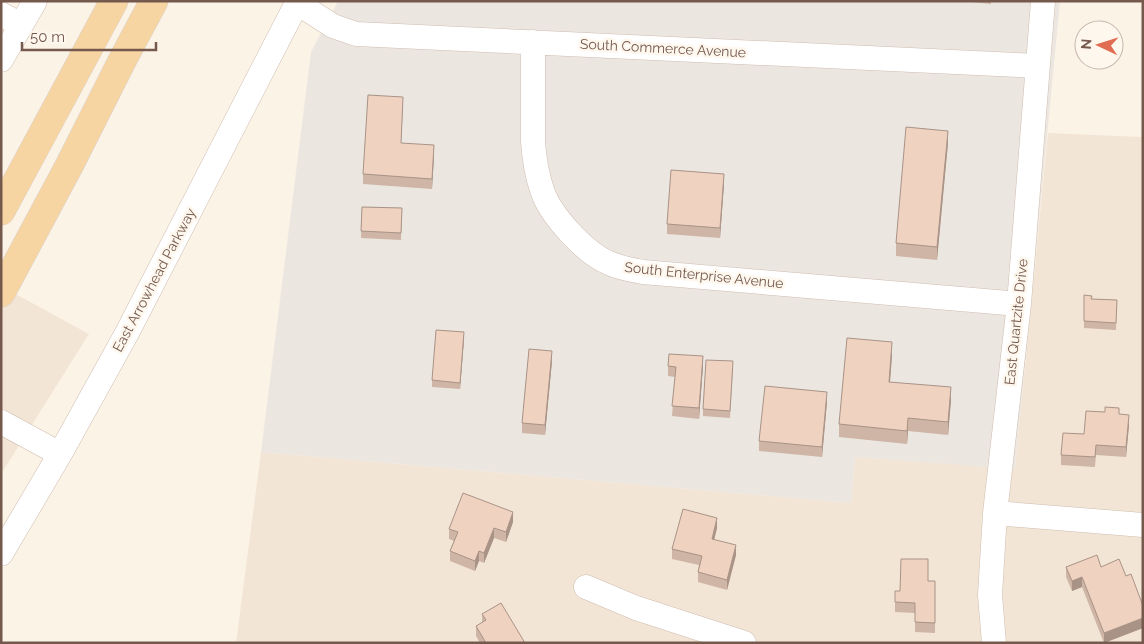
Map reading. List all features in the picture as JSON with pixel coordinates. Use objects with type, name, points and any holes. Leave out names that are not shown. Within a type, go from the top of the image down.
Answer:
[{"type":"main road","points":[[1,211],[114,1]]},
{"type":"main road","points":[[1,292],[69,166],[154,1]]},
{"type":"street","points":[[1,60],[11,19],[35,1]]},
{"type":"street","name":"East Quartzite Drive","points":[[994,643],[990,595],[996,513],[1019,304],[1043,1]]},
{"type":"street","name":"South Commerce Avenue","points":[[298,2],[333,26],[356,34],[1037,66]]},
{"type":"street","name":"East Arrowhead Parkway","points":[[1,554],[60,454],[127,333],[298,2]]},
{"type":"street","name":"South Enterprise Avenue","points":[[533,42],[533,141],[534,156],[542,192],[564,225],[589,252],[609,263],[626,269],[652,273],[1019,304]]},
{"type":"street","points":[[1,422],[60,454]]},
{"type":"street","points":[[996,513],[1143,525]]},
{"type":"street","points":[[586,587],[636,608],[744,643]]},
{"type":"shaded area","points":[[338,1],[1060,1],[1015,469],[855,457],[851,503],[261,452],[311,52]]},
{"type":"shaded area","points":[[1048,133],[1143,137],[1143,643],[236,643],[261,452],[851,503],[855,457],[1015,468]]},
{"type":"shaded area","points":[[1,286],[89,334],[1,474]]},
{"type":"building","points":[[368,95],[403,97],[401,143],[434,145],[432,179],[363,174]]},
{"type":"building","points":[[906,127],[948,131],[937,247],[896,243]]},
{"type":"building","points":[[671,170],[724,174],[720,228],[667,224]]},
{"type":"building","points":[[362,207],[402,208],[401,233],[361,231]]},
{"type":"building","points":[[1084,295],[1092,296],[1091,299],[1117,300],[1116,323],[1084,321]]},
{"type":"building","points":[[436,330],[464,332],[460,383],[432,380]]},
{"type":"building","points":[[847,338],[892,342],[889,382],[951,387],[948,422],[908,418],[907,431],[839,424]]},
{"type":"building","points":[[529,349],[552,351],[545,425],[522,423]]},
{"type":"building","points":[[669,354],[703,356],[699,408],[672,406],[676,367],[668,366]]},
{"type":"building","points":[[706,360],[733,361],[730,411],[703,409]]},
{"type":"building","points":[[765,386],[827,392],[822,447],[759,441]]},
{"type":"building","points":[[1105,407],[1119,408],[1119,414],[1129,415],[1126,447],[1096,445],[1095,457],[1061,455],[1063,433],[1084,434],[1086,411],[1105,412]]},
{"type":"building","points":[[463,493],[513,512],[506,532],[494,528],[484,553],[479,551],[475,561],[450,551],[458,532],[449,529]]},
{"type":"building","points":[[683,509],[717,518],[712,539],[736,545],[727,580],[698,572],[702,556],[672,549]]},
{"type":"building","points":[[1097,555],[1101,567],[1119,559],[1126,576],[1131,574],[1143,606],[1143,618],[1104,633],[1082,577],[1072,581],[1066,567]]},
{"type":"building","points":[[901,559],[928,559],[928,581],[935,581],[935,623],[915,622],[915,603],[895,602],[895,591],[900,591]]},
{"type":"building","points":[[501,603],[525,643],[486,643],[476,626],[486,620],[482,614]]}]
